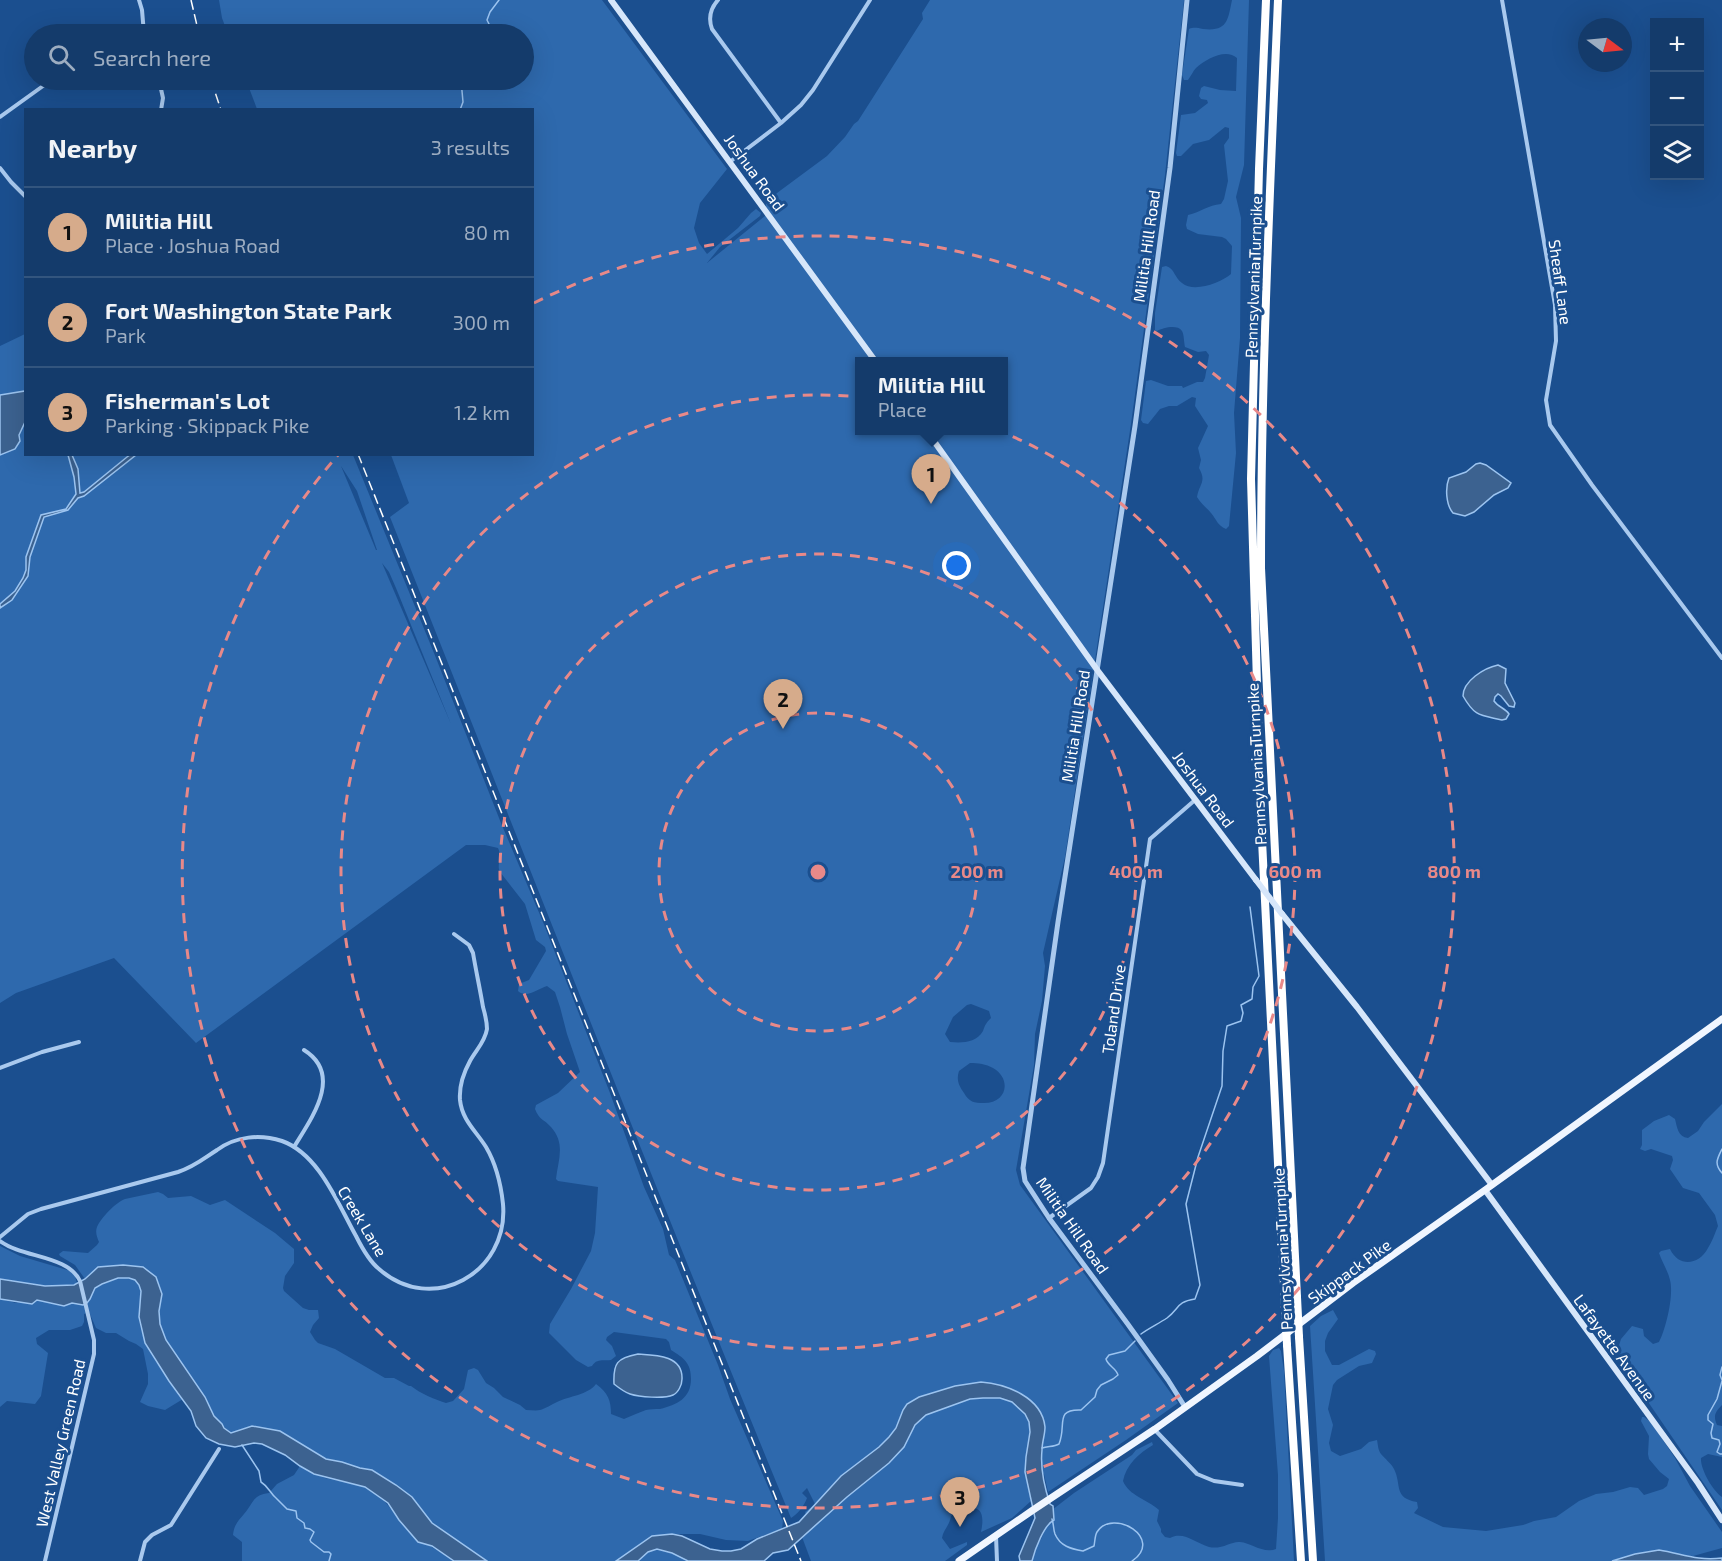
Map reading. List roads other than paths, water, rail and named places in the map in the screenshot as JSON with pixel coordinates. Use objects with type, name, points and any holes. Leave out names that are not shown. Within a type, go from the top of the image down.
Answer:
[{"type":"highway","name":"Pennsylvania Turnpike","points":[[1266,0],[1251,479],[1261,820],[1287,1345],[1302,1561]]},
{"type":"highway","name":"Pennsylvania Turnpike","points":[[1278,0],[1264,317],[1261,568],[1299,1337],[1313,1561]]},
{"type":"main road","name":"Joshua Road","points":[[611,0],[872,357]]},
{"type":"main road","name":"Joshua Road","points":[[930,435],[1098,671],[1282,914],[1357,1007],[1492,1185]]},
{"type":"main road","name":"Skippack Pike","points":[[959,1561],[1155,1429],[1355,1282],[1722,1019]]},
{"type":"main road","name":"Lafayette Avenue","points":[[1485,1190],[1698,1483],[1722,1520]]},
{"type":"street","points":[[139,0],[143,24]]},
{"type":"street","points":[[718,0],[711,13],[712,29],[781,123]]},
{"type":"street","points":[[730,161],[801,105],[870,0]]},
{"type":"street","name":"Militia Hill Road","points":[[1185,1407],[1147,1350],[1048,1218],[1025,1181],[1023,1168],[1058,922],[1128,473],[1166,197],[1187,0]]},
{"type":"street","name":"Sheaff Lane","points":[[1502,0],[1555,305],[1556,341],[1546,400],[1550,425],[1722,658]]},
{"type":"street","points":[[0,117],[37,90]]},
{"type":"street","points":[[161,90],[161,108]]},
{"type":"street","points":[[0,168],[24,195]]},
{"type":"street","name":"Toland Drive","points":[[1048,1218],[1091,1188],[1098,1177],[1105,1151],[1150,839],[1195,800]]},
{"type":"street","name":"Creek Lane","points":[[0,1239],[28,1214],[41,1209],[185,1170],[195,1166],[218,1149],[240,1139],[266,1137],[294,1147],[307,1156],[317,1169],[370,1261],[385,1275],[402,1284],[422,1289],[446,1287],[464,1281],[489,1258],[496,1245],[502,1227],[503,1204],[493,1160],[464,1117],[460,1100],[465,1072],[484,1040],[487,1026],[473,953],[469,945],[454,934]]},
{"type":"street","points":[[0,1068],[42,1052],[79,1042]]},
{"type":"street","points":[[294,1147],[317,1110],[322,1090],[321,1068],[314,1056],[304,1050]]},
{"type":"street","name":"West Valley Green Road","points":[[0,1239],[6,1245],[30,1255],[66,1265],[76,1273],[94,1340],[94,1353],[45,1561]]},
{"type":"street","points":[[1155,1429],[1197,1474],[1215,1481],[1242,1485]]},
{"type":"street","points":[[140,1561],[145,1542],[171,1525],[219,1449]]},
{"type":"street","points":[[996,1536],[997,1561]]},
{"type":"waterway","points":[[489,24],[487,20],[490,12],[499,0]]},
{"type":"waterway","points":[[461,108],[463,102],[462,90]]},
{"type":"waterway","points":[[1141,1334],[1167,1318],[1181,1304],[1195,1299],[1200,1285],[1186,1204],[1198,1157],[1222,1086],[1223,1051],[1227,1026],[1241,1021],[1243,1013],[1241,1005],[1252,999],[1253,987],[1259,976],[1250,907]]},
{"type":"waterway","points":[[1722,1149],[1717,1161],[1722,1173]]},
{"type":"waterway","points":[[1042,1448],[1059,1444],[1064,1415],[1073,1410],[1081,1410],[1095,1397],[1101,1385],[1118,1375],[1106,1359],[1109,1355],[1125,1351],[1135,1341]]},
{"type":"waterway","points":[[1722,1367],[1720,1375],[1722,1380]]},
{"type":"waterway","points":[[1722,1381],[1717,1399],[1708,1415],[1708,1420],[1713,1424],[1712,1438],[1719,1440],[1720,1444],[1717,1452],[1722,1454]]},
{"type":"waterway","points":[[242,1445],[259,1471],[261,1482],[287,1509],[296,1511],[297,1518],[304,1523],[305,1528],[314,1532],[311,1542],[324,1552],[331,1554],[329,1561]]},
{"type":"waterway","points":[[1052,1519],[1055,1534],[1060,1541],[1070,1548],[1083,1551],[1094,1546],[1096,1533],[1104,1525],[1124,1524],[1140,1536],[1143,1544],[1141,1552],[1132,1561]]},
{"type":"railway","points":[[191,0],[197,24]]},
{"type":"railway","points":[[214,90],[220,108]]},
{"type":"railway","points":[[359,456],[801,1561]]},
{"type":"place","name":"Militia Hill","points":[[931,504]]},
{"type":"place","name":"Fort Washington State Park","points":[[783,729]]},
{"type":"place","name":"Fisherman's Lot","points":[[960,1527]]}]
